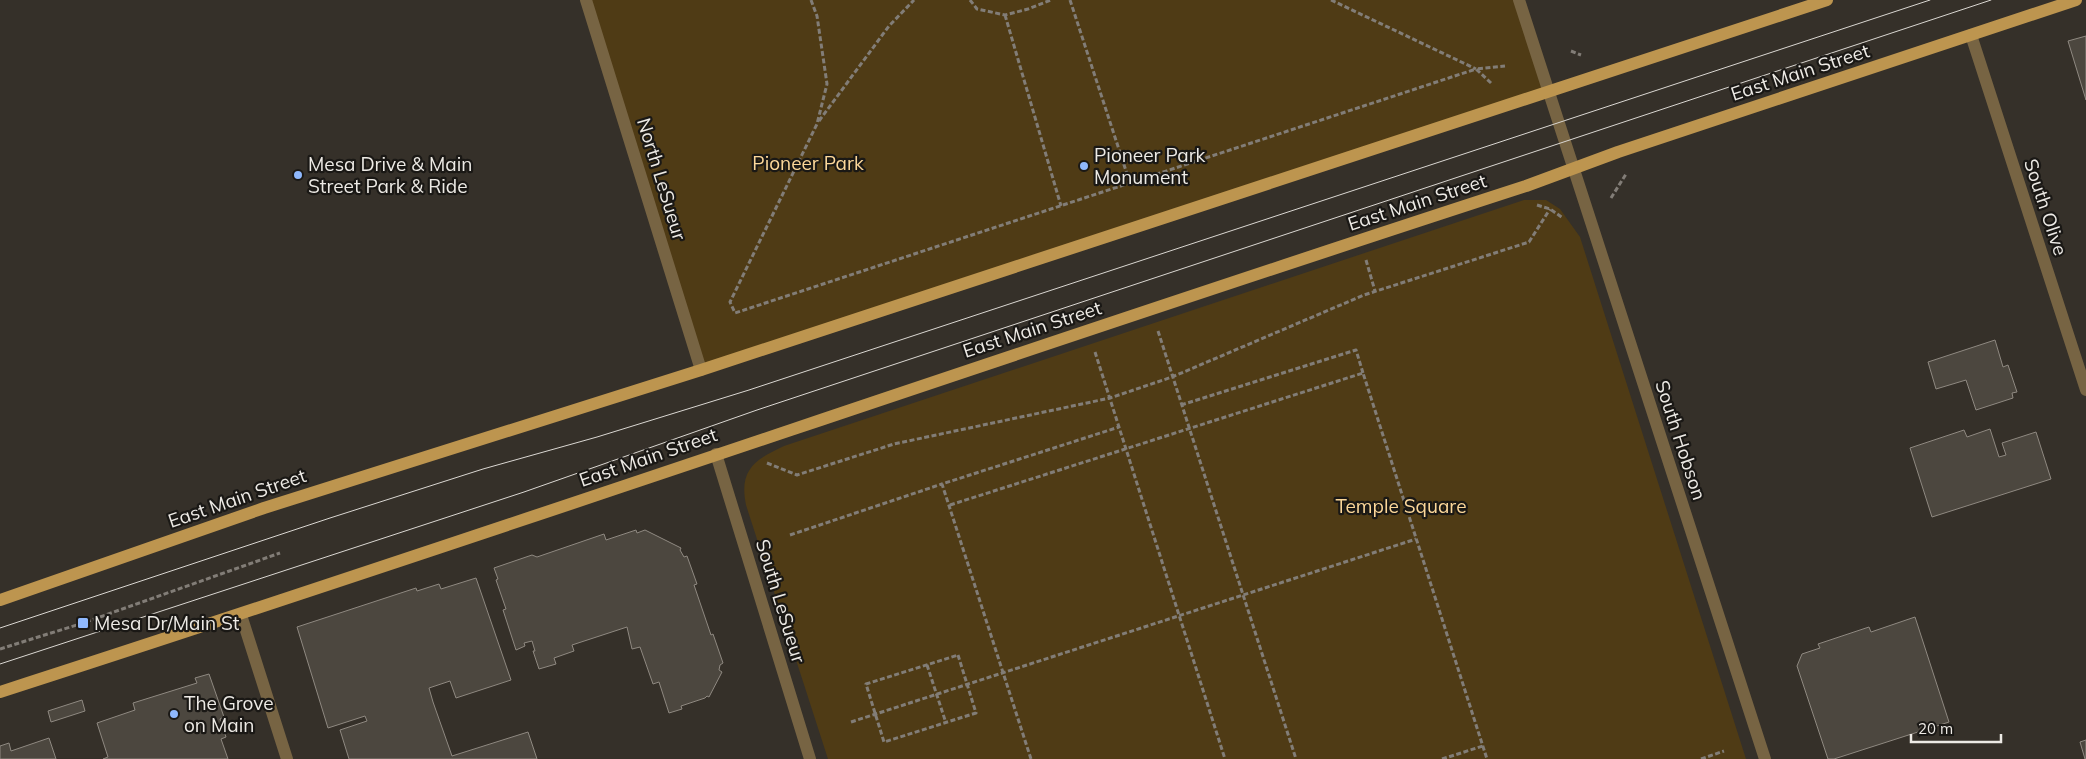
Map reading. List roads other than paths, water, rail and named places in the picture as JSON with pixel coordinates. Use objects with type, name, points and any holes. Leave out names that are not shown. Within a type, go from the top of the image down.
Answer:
[{"type":"main road","name":"East Main Street","points":[[0,600],[264,508],[701,370],[1827,0]]},
{"type":"main road","name":"East Main Street","points":[[0,692],[241,615],[716,454],[1526,186],[1573,168],[2076,0]]},
{"type":"street","name":"North LeSueur","points":[[586,0],[701,370]]},
{"type":"street","name":"South Hobson","points":[[1519,0],[1765,759]]},
{"type":"street","name":"South Olive","points":[[1971,35],[2086,390]]},
{"type":"street","name":"South LeSueur","points":[[716,454],[810,759]]},
{"type":"street","points":[[241,615],[287,759]]},
{"type":"tram line","points":[[0,628],[483,469],[597,437],[749,390],[1930,0]]},
{"type":"tram line","points":[[0,664],[524,492],[757,410],[1991,0]]},
{"type":"place","name":"Pioneer Park Monument","points":[[1084,166]]},
{"type":"place","name":"Mesa Drive & Main Street Park & Ride","points":[[298,175]]},
{"type":"place","name":"Mesa Dr/Main St","points":[[83,623]]},
{"type":"place","name":"The Grove on Main","points":[[174,714]]},
{"type":"park label","name":"Pioneer Park","points":[[808,163]]},
{"type":"park label","name":"Temple Square","points":[[1401,506]]}]
